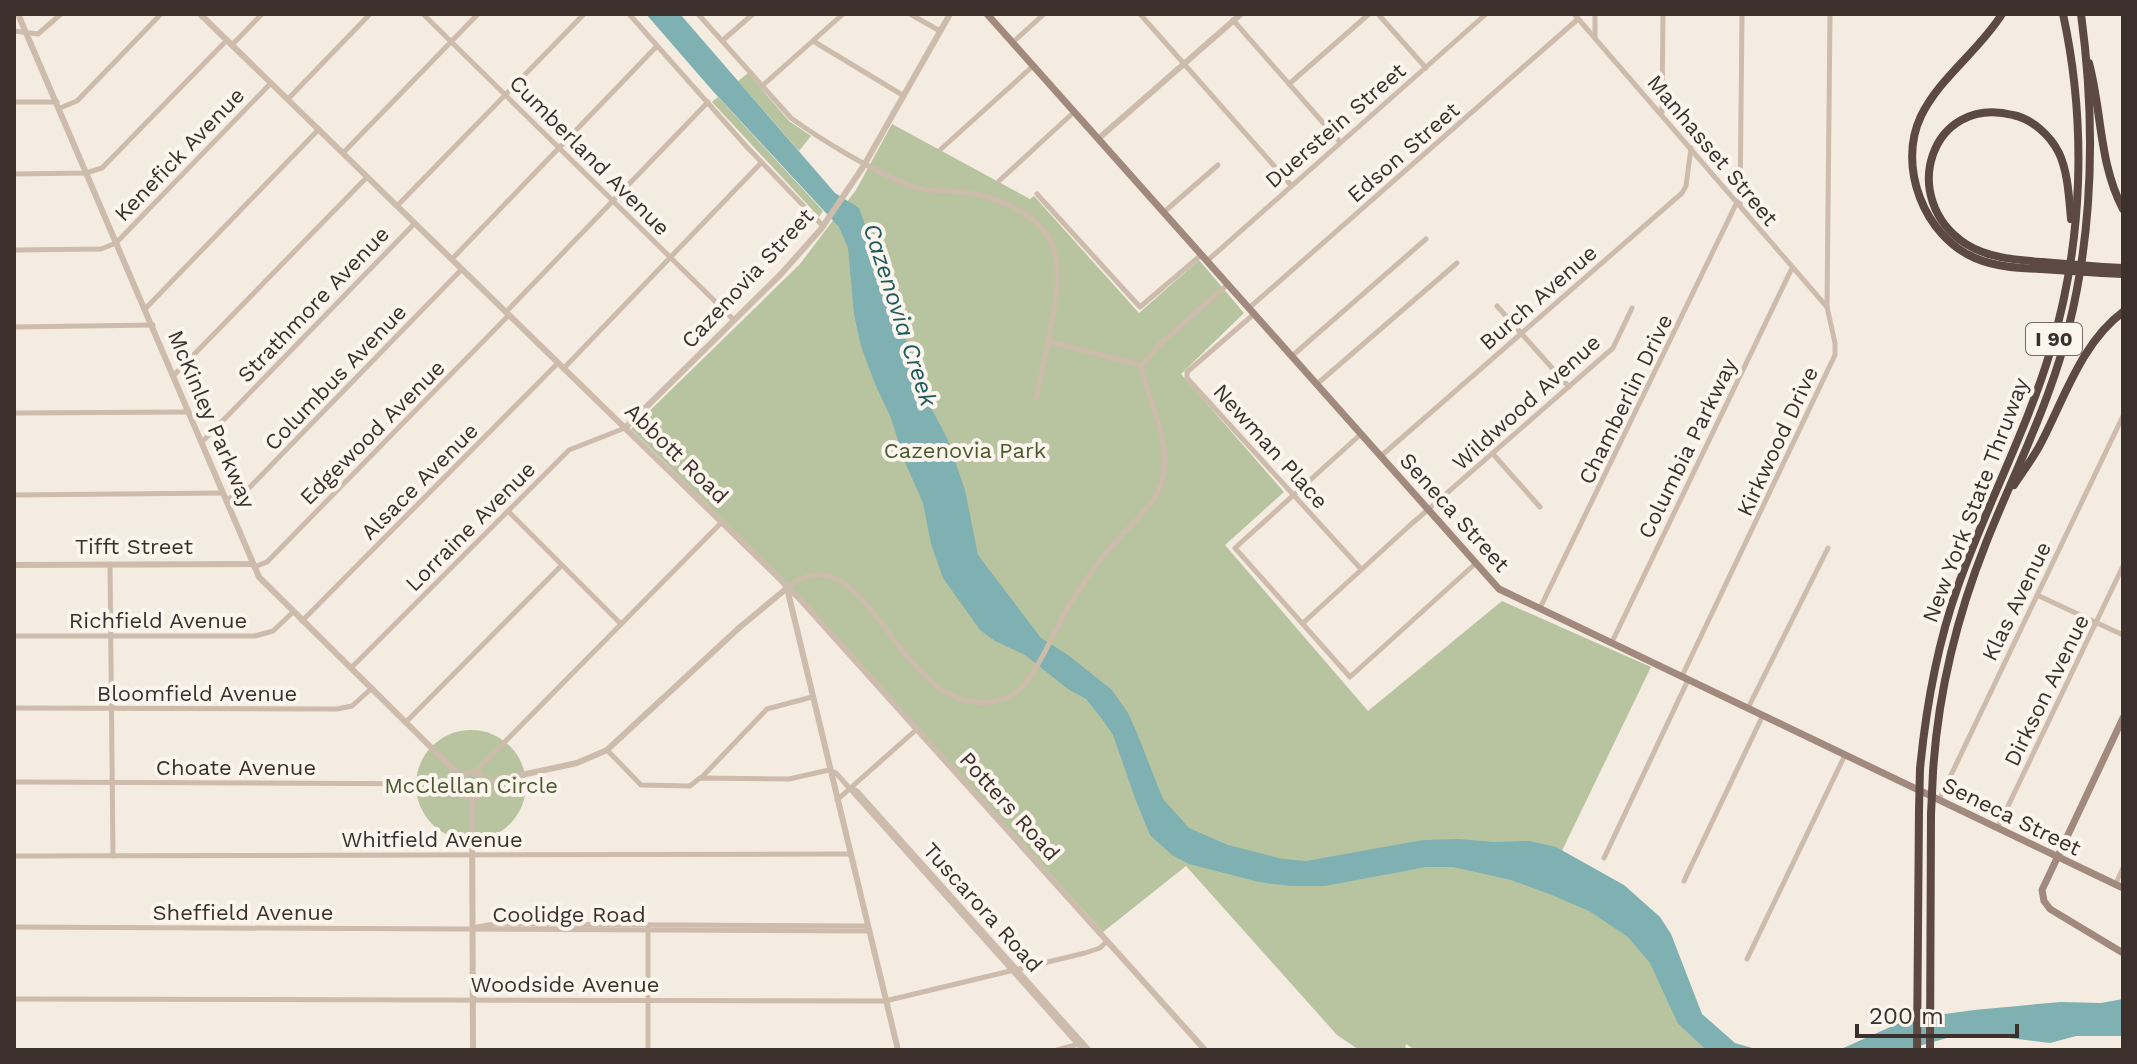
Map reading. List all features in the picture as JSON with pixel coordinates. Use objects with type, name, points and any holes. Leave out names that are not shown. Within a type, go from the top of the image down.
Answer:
[{"type":"highway","points":[[2002,14],[1983,42],[1930,101],[1920,118],[1913,152],[1915,183],[1926,212],[1959,249],[1988,263],[2123,274]]},
{"type":"highway","name":"New York State Thruway","points":[[1917,1050],[1919,810],[1924,726],[1942,636],[1958,585],[2051,350],[2073,237],[2078,192],[2078,126],[2063,14]]},
{"type":"highway","name":"New York State Thruway","points":[[1930,1050],[1931,814],[1935,730],[1948,664],[1966,601],[2049,391],[2071,323],[2083,251],[2090,165],[2086,51],[2081,14]]},
{"type":"highway","points":[[2086,51],[2096,89],[2109,179],[2123,209]]},
{"type":"highway","points":[[2042,265],[1981,252],[1948,229],[1936,213],[1929,196],[1927,178],[1937,144],[1948,131],[1972,116],[1988,113],[2018,116],[2035,124],[2051,140],[2064,167],[2073,237]]},
{"type":"highway","points":[[2103,270],[2123,268]]},
{"type":"highway","points":[[2003,502],[2040,446],[2092,345],[2113,319],[2123,312]]},
{"type":"main road","name":"Seneca Street","points":[[987,14],[1499,589],[2119,886]]},
{"type":"main road","points":[[2123,718],[2042,890],[2047,906],[2054,913],[2123,953]]},
{"type":"street","name":"McKinley Parkway","points":[[18,14],[262,582],[407,721],[460,780]]},
{"type":"street","points":[[14,31],[38,34],[61,14]]},
{"type":"street","points":[[14,102],[58,105],[77,101],[161,14]]},
{"type":"street","name":"Abbott Road","points":[[200,14],[787,588]]},
{"type":"street","points":[[14,174],[86,173],[107,164],[262,14]]},
{"type":"street","points":[[288,99],[370,14]]},
{"type":"street","name":"Cumberland Avenue","points":[[423,14],[734,320]]},
{"type":"street","points":[[343,153],[478,14]]},
{"type":"street","points":[[397,206],[584,14]]},
{"type":"street","points":[[629,14],[761,163],[826,223]]},
{"type":"street","points":[[698,14],[791,118],[866,163],[918,188],[971,193],[994,199],[1035,222],[1048,236],[1056,259],[1055,289],[1036,398]]},
{"type":"street","points":[[722,41],[753,14]]},
{"type":"street","points":[[762,86],[843,14]]},
{"type":"street","points":[[910,14],[940,31]]},
{"type":"street","name":"Cazenovia Street","points":[[625,428],[792,264],[826,223],[866,163],[950,14]]},
{"type":"street","points":[[1012,43],[1044,14]]},
{"type":"street","points":[[1140,14],[1291,185]]},
{"type":"street","points":[[1098,139],[1241,14]]},
{"type":"street","points":[[1289,84],[1369,14]]},
{"type":"street","points":[[1378,14],[1426,68]]},
{"type":"street","name":"Duerstein Street","points":[[1037,194],[1140,307],[1291,185],[1426,68],[1478,16],[1486,14]]},
{"type":"street","points":[[1595,14],[1595,38]]},
{"type":"street","points":[[1662,114],[1663,14]]},
{"type":"street","name":"Chamberlin Drive","points":[[1540,608],[1738,204],[1742,14]]},
{"type":"street","name":"Kirkwood Drive","points":[[1604,858],[1833,361],[1835,343],[1827,307],[1830,14]]},
{"type":"street","name":"Manhasset Street","points":[[1576,16],[1827,307]]},
{"type":"street","name":"Edson Street","points":[[1251,312],[1576,16]]},
{"type":"street","points":[[1233,20],[1340,142]]},
{"type":"street","points":[[813,41],[904,96]]},
{"type":"street","points":[[452,259],[657,46]]},
{"type":"street","points":[[941,149],[1033,66]]},
{"type":"street","name":"Kenefick Avenue","points":[[14,250],[101,249],[116,243],[271,83]]},
{"type":"street","name":"Edgewood Avenue","points":[[254,565],[267,562],[708,102]]},
{"type":"street","points":[[999,181],[1074,112]]},
{"type":"street","points":[[145,309],[319,129]]},
{"type":"street","name":"Burch Avenue","points":[[1381,456],[1682,193],[1686,186],[1691,148]]},
{"type":"street","name":"Alsace Avenue","points":[[302,621],[671,257],[761,163]]},
{"type":"street","points":[[1163,213],[1218,165]]},
{"type":"street","points":[[174,375],[367,177]]},
{"type":"street","name":"Strathmore Avenue","points":[[202,442],[415,223]]},
{"type":"street","points":[[1291,357],[1426,239]]},
{"type":"street","points":[[1316,384],[1457,263]]},
{"type":"street","name":"Columbia Parkway","points":[[1612,642],[1792,268]]},
{"type":"street","name":"Columbus Avenue","points":[[224,496],[244,493],[257,481],[462,269]]},
{"type":"street","points":[[1141,365],[1161,343],[1227,285]]},
{"type":"street","points":[[1497,306],[1569,387]]},
{"type":"street","name":"Wildwood Avenue","points":[[1303,623],[1613,348],[1632,308]]},
{"type":"street","name":"Newman Place","points":[[1251,312],[1187,372],[1187,378],[1361,569]]},
{"type":"street","points":[[14,327],[153,325]]},
{"type":"street","points":[[1047,341],[1141,365]]},
{"type":"street","points":[[484,783],[577,763],[607,750],[740,627],[803,576],[812,574],[827,576],[852,588],[935,686],[969,700],[986,702],[1008,697],[1024,684],[1097,565],[1153,501],[1165,474],[1166,448],[1141,365]]},
{"type":"street","points":[[14,413],[189,412]]},
{"type":"street","name":"Klas Avenue","points":[[1939,800],[2123,416]]},
{"type":"street","name":"Lorraine Avenue","points":[[351,668],[569,450],[625,428]]},
{"type":"street","points":[[1361,434],[1235,548],[1350,677],[1476,563]]},
{"type":"street","points":[[1493,454],[1540,507]]},
{"type":"street","points":[[14,495],[224,496]]},
{"type":"street","points":[[508,511],[621,624]]},
{"type":"street","points":[[475,772],[484,783],[482,793],[472,798],[463,795],[460,780],[475,772],[722,522]]},
{"type":"street","points":[[1748,708],[1828,548]]},
{"type":"street","points":[[110,563],[113,856]]},
{"type":"street","name":"Tifft Street","points":[[14,565],[254,565]]},
{"type":"street","points":[[407,721],[561,566]]},
{"type":"street","name":"Dirkson Avenue","points":[[1997,828],[2123,566]]},
{"type":"street","points":[[787,588],[898,1050]]},
{"type":"street","name":"Potters Road","points":[[787,588],[1205,1050]]},
{"type":"street","points":[[2037,595],[2123,635]]},
{"type":"street","name":"Richfield Avenue","points":[[14,636],[265,635],[293,612]]},
{"type":"street","name":"Bloomfield Avenue","points":[[14,708],[342,709],[359,702],[372,688]]},
{"type":"street","points":[[607,750],[641,785],[690,786],[767,709],[812,697]]},
{"type":"street","points":[[1684,881],[1763,715]]},
{"type":"street","points":[[837,800],[917,729]]},
{"type":"street","points":[[1747,959],[1845,755]]},
{"type":"street","points":[[700,778],[789,779],[829,770]]},
{"type":"street","name":"Tuscarora Road","points":[[829,770],[857,791],[1082,1046],[1089,1050]]},
{"type":"street","name":"Choate Avenue","points":[[14,782],[460,780]]},
{"type":"street","points":[[472,798],[473,1050]]},
{"type":"street","name":"Whitfield Avenue","points":[[14,856],[850,854]]},
{"type":"street","points":[[2119,886],[2123,868]]},
{"type":"street","name":"Coolidge Road","points":[[473,928],[484,924],[868,928]]},
{"type":"street","name":"Sheffield Avenue","points":[[14,927],[473,928]]},
{"type":"street","points":[[648,928],[648,1050]]},
{"type":"street","name":"Woodside Avenue","points":[[14,999],[885,1001],[1085,953],[1100,948],[1107,941]]},
{"type":"street","points":[[1057,1050],[1082,1046]]},
{"type":"green space","points":[[748,73],[789,121],[811,136],[799,151],[738,81]]},
{"type":"green space","points":[[718,97],[823,211],[819,217],[712,102]]},
{"type":"green space","name":"Cazenovia Park","points":[[892,124],[1030,199],[1034,196],[1139,313],[1199,260],[1244,313],[1181,374],[1284,492],[1225,545],[1368,711],[1502,601],[1651,667],[1557,861],[1648,952],[1678,1024],[1706,1050],[1415,1050],[1406,1044],[1405,1050],[1359,1050],[1337,1035],[1186,866],[1103,932],[783,579],[631,429],[800,264],[856,190]]},
{"type":"green space","name":"McClellan Circle","points":[[471,730],[492,734],[510,746],[522,764],[526,785],[522,806],[510,824],[492,836],[471,840],[450,836],[432,824],[420,806],[416,785],[420,764],[432,746],[450,734]]},
{"type":"water","points":[[646,14],[680,14],[835,193],[859,208],[930,406],[947,438],[965,490],[978,555],[1041,638],[1112,690],[1128,713],[1163,799],[1189,828],[1228,845],[1283,859],[1306,861],[1423,840],[1529,841],[1556,847],[1624,885],[1660,917],[1671,934],[1702,1014],[1735,1043],[1759,1050],[1706,1050],[1678,1024],[1650,963],[1628,937],[1589,911],[1511,880],[1453,867],[1426,867],[1325,886],[1291,886],[1259,882],[1189,864],[1172,855],[1150,835],[1113,735],[1086,699],[1068,689],[1025,655],[980,630],[943,578],[931,544],[923,503],[861,346],[854,314],[848,248],[839,227]]},
{"type":"water","points":[[2123,999],[2123,1036],[2076,1036],[2050,1043],[1985,1035],[1947,1038],[1905,1050],[1839,1050],[1908,1019],[2060,1002],[2101,1003]]},
{"type":"water label","name":"Cazenovia Creek","points":[[900,315]]}]
